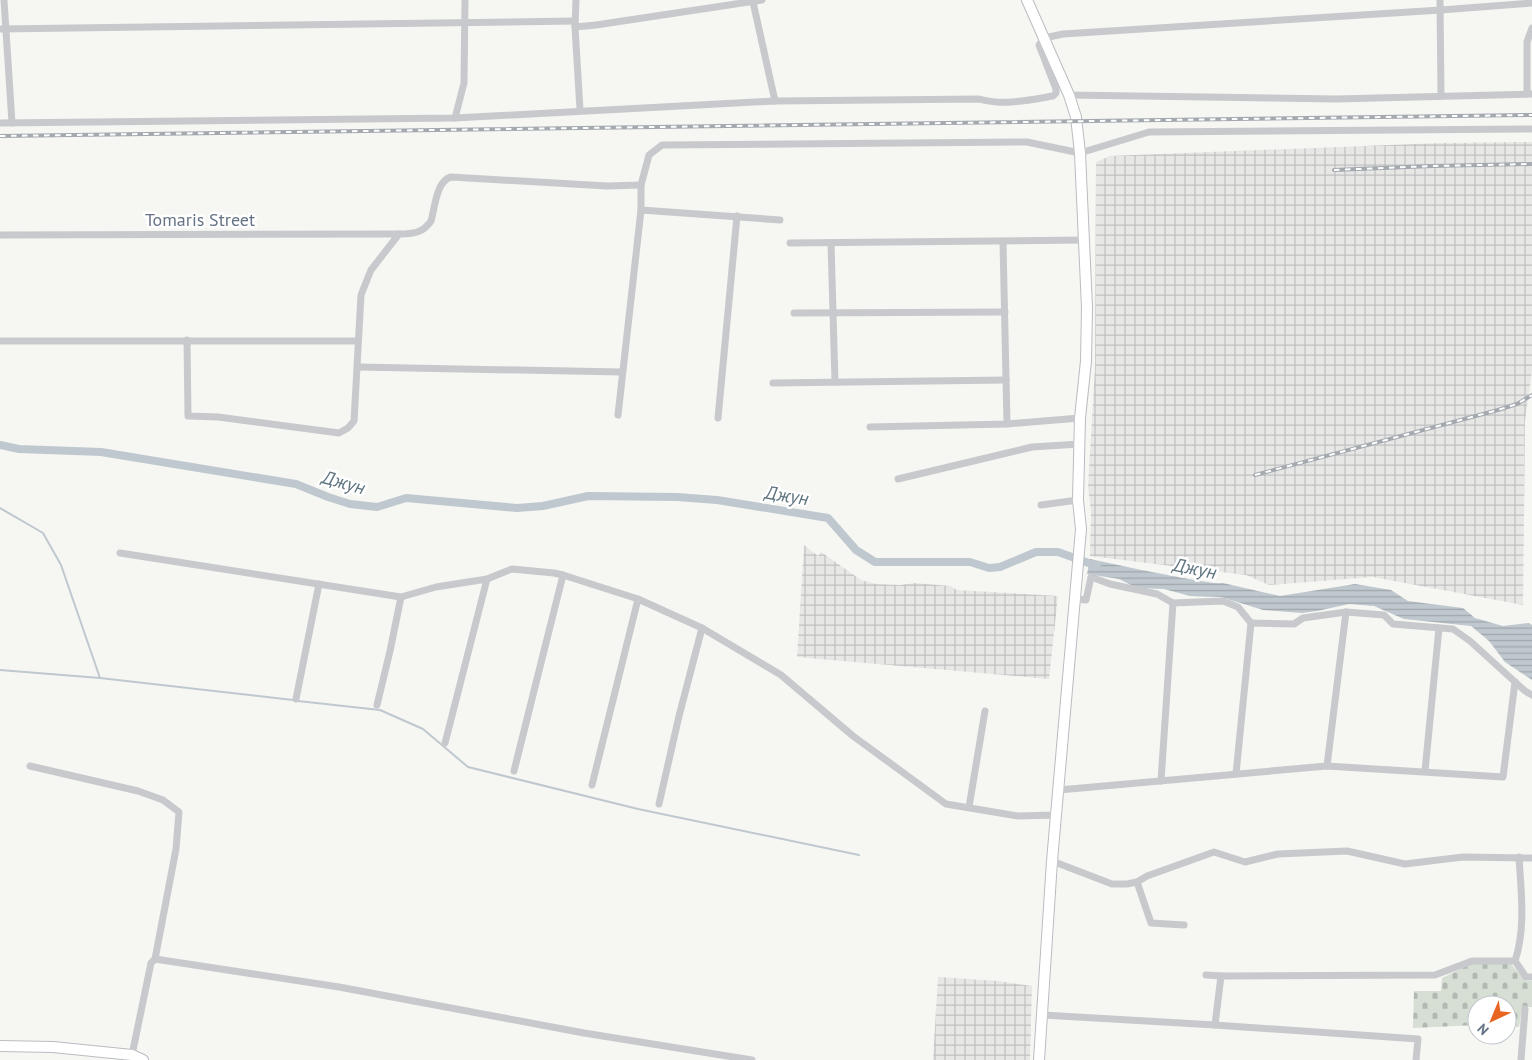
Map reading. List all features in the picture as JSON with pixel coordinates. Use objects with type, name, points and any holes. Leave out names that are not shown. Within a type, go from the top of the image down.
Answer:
[{"type":"main road","points":[[1026,0],[1069,95],[1076,117],[1080,153],[1087,308],[1086,361],[1080,418],[1078,500],[1081,529],[1052,861],[1039,1060]]},
{"type":"main road","points":[[0,1046],[53,1047],[132,1055],[143,1060]]},
{"type":"street","points":[[4,0],[3,29],[12,123]]},
{"type":"street","points":[[455,118],[464,83],[465,0]]},
{"type":"street","points":[[576,0],[575,24],[580,110]]},
{"type":"street","points":[[3,29],[465,22],[575,24],[762,0]]},
{"type":"street","points":[[1440,0],[1441,96]]},
{"type":"street","points":[[753,2],[775,101]]},
{"type":"street","points":[[0,123],[455,118],[775,101],[979,99],[990,102],[1009,102],[1053,96],[1056,93],[1038,44],[1044,38],[1062,34],[1440,10],[1532,2]]},
{"type":"street","points":[[1069,95],[1336,99],[1530,94],[1527,42],[1532,28]]},
{"type":"street","points":[[618,416],[641,185],[649,155],[662,145],[1027,142],[1080,153],[1150,132],[1532,129]]},
{"type":"street","name":"Tomaris Street","points":[[0,235],[414,234],[424,230],[432,221],[440,187],[444,180],[452,177],[607,186],[641,185]]},
{"type":"street","points":[[640,210],[780,220]]},
{"type":"street","points":[[718,418],[737,216]]},
{"type":"street","points":[[187,340],[188,416],[339,433],[348,428],[354,421],[361,295],[371,270],[399,234]]},
{"type":"street","points":[[790,244],[1084,240]]},
{"type":"street","points":[[1003,242],[1007,424]]},
{"type":"street","points":[[831,243],[835,382]]},
{"type":"street","points":[[794,313],[1005,312]]},
{"type":"street","points":[[0,341],[358,341]]},
{"type":"street","points":[[358,367],[621,372]]},
{"type":"street","points":[[773,382],[1006,380]]},
{"type":"street","points":[[870,427],[1007,424],[1080,418]]},
{"type":"street","points":[[898,479],[1032,447],[1080,444]]},
{"type":"street","points":[[1041,505],[1078,500]]},
{"type":"street","points":[[120,553],[401,597],[436,587],[487,579],[512,569],[562,575],[638,599],[702,628],[781,675],[853,736],[946,804],[1018,816],[1056,815]]},
{"type":"street","points":[[514,771],[562,575]]},
{"type":"street","points":[[1076,599],[1086,600],[1091,577],[1110,584],[1157,594],[1173,603],[1223,601],[1238,607],[1251,623],[1236,774]]},
{"type":"street","points":[[445,743],[487,579]]},
{"type":"street","points":[[296,699],[318,584]]},
{"type":"street","points":[[377,705],[401,597]]},
{"type":"street","points":[[592,785],[638,599]]},
{"type":"street","points":[[1161,781],[1173,603]]},
{"type":"street","points":[[1251,623],[1294,624],[1303,618],[1346,612],[1384,616],[1393,624],[1452,630],[1470,641],[1525,691],[1532,695]]},
{"type":"street","points":[[1327,766],[1346,612]]},
{"type":"street","points":[[659,804],[702,628]]},
{"type":"street","points":[[1425,771],[1439,628]]},
{"type":"street","points":[[1059,790],[1327,766],[1503,777],[1515,682]]},
{"type":"street","points":[[968,808],[985,711]]},
{"type":"street","points":[[30,766],[138,791],[163,800],[179,812],[176,849],[155,959],[151,963],[132,1055]]},
{"type":"street","points":[[1052,861],[1112,884],[1127,884],[1137,882],[1148,876],[1214,852],[1245,862],[1278,854],[1347,851],[1405,864],[1462,857],[1532,858]]},
{"type":"street","points":[[1515,961],[1520,945],[1522,918],[1518,857]]},
{"type":"street","points":[[1137,882],[1151,923],[1184,925]]},
{"type":"street","points":[[155,959],[339,986],[574,1031],[752,1060]]},
{"type":"street","points":[[1206,974],[1221,976],[1435,975],[1472,961],[1515,961]]},
{"type":"street","points":[[1515,961],[1526,977],[1532,977]]},
{"type":"street","points":[[1215,1025],[1221,976]]},
{"type":"street","points":[[1521,1060],[1525,1009]]},
{"type":"street","points":[[1043,1015],[1418,1039],[1416,1060]]},
{"type":"shaded area","points":[[1532,142],[1532,371],[1525,421],[1523,605],[1373,577],[1269,585],[1246,575],[1090,556],[1091,511],[1088,487],[1095,367],[1096,162],[1110,156],[1440,143]]},
{"type":"shaded area","points":[[804,545],[818,556],[821,552],[861,580],[876,584],[900,585],[915,583],[950,586],[957,590],[1058,596],[1049,679],[797,657]]},
{"type":"shaded area","points":[[1090,559],[1189,579],[1223,583],[1280,596],[1355,584],[1391,590],[1408,601],[1463,608],[1475,618],[1503,626],[1529,623],[1532,625],[1532,680],[1505,662],[1489,641],[1471,626],[1404,619],[1374,606],[1349,604],[1302,613],[1263,610],[1221,597],[1190,596],[1164,589],[1137,588],[1119,579],[1087,574]]},
{"type":"shaded area","points":[[938,977],[998,981],[1032,986],[1030,1060],[933,1060]]},
{"type":"green space","points":[[1475,962],[1511,964],[1526,981],[1532,981],[1532,1007],[1522,1007],[1519,1027],[1517,1027],[1517,995],[1467,995],[1467,1025],[1413,1028],[1414,991],[1441,991],[1442,978]]},
{"type":"waterway","name":"Джун","points":[[0,445],[19,449],[101,452],[296,484],[350,504],[377,507],[406,498],[517,508],[543,506],[588,496],[677,497],[717,500],[828,518],[856,550],[875,562],[970,562],[989,568],[1000,567],[1036,552],[1058,552],[1097,566]]},
{"type":"waterway","points":[[0,508],[43,533],[61,565],[100,678]]},
{"type":"waterway","points":[[0,670],[100,678],[293,700]]},
{"type":"waterway","points":[[298,701],[380,710],[423,729],[468,767],[638,809],[859,855]]},
{"type":"railway","points":[[0,136],[1532,115]]},
{"type":"railway","points":[[1334,170],[1532,164]]},
{"type":"railway","points":[[1255,475],[1498,410],[1517,404],[1532,395]]}]
